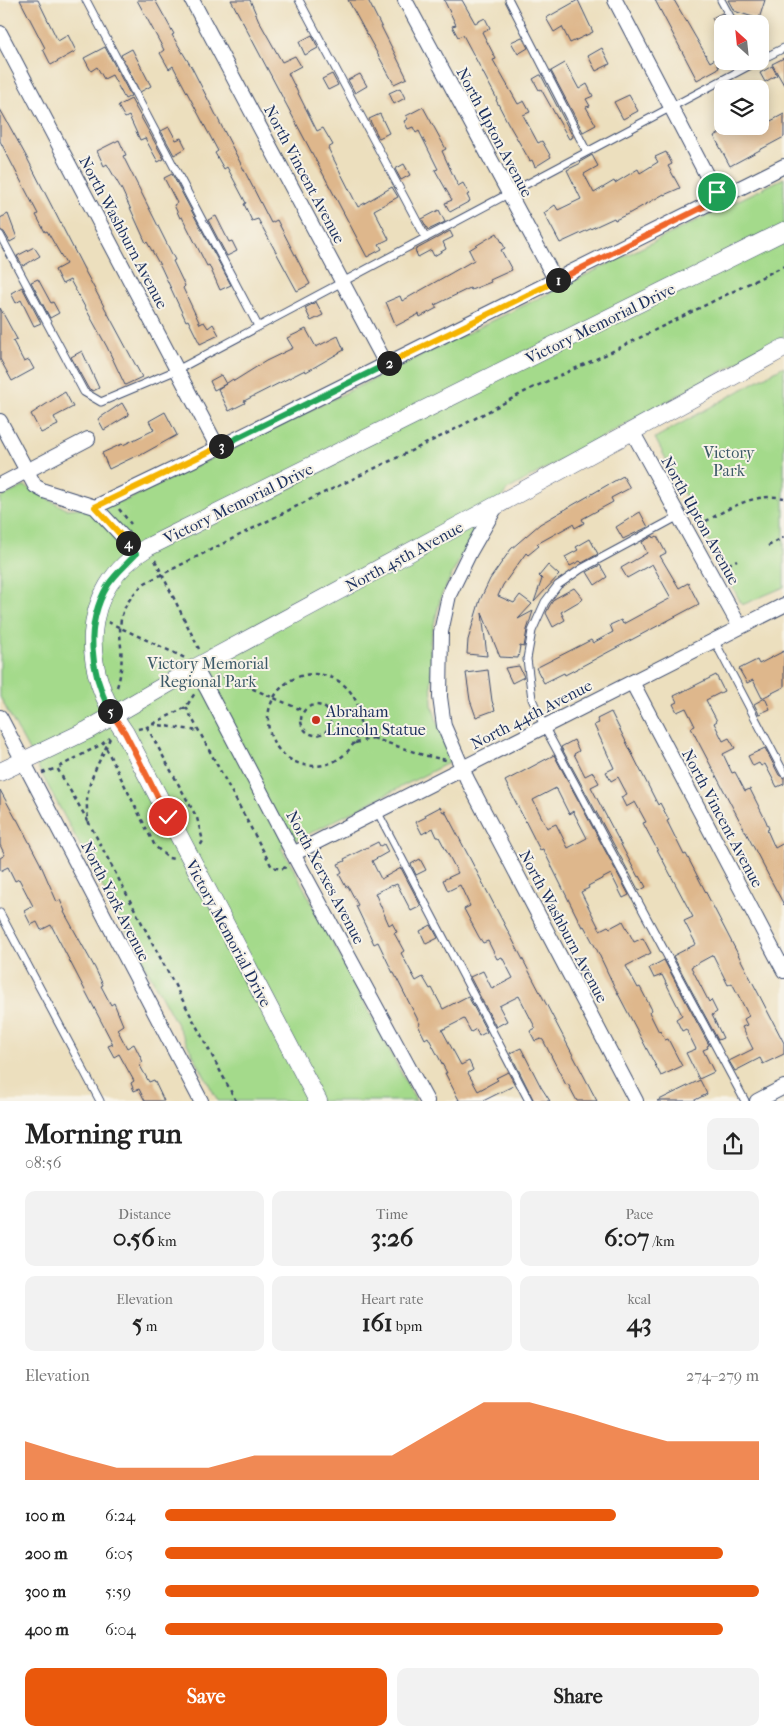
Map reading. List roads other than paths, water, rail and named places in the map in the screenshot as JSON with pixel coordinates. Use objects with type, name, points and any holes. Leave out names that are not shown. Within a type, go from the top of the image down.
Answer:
[{"type":"street","name":"North Vincent Avenue","points":[[192,0],[386,364]]},
{"type":"street","name":"North Upton Avenue","points":[[405,0],[556,281]]},
{"type":"street","points":[[615,0],[719,199]]},
{"type":"street","name":"North Washburn Avenue","points":[[0,33],[218,448]]},
{"type":"street","points":[[95,507],[556,281],[784,166]]},
{"type":"street","name":"Victory Memorial Drive","points":[[318,1101],[125,733],[112,716],[104,698],[93,661],[91,639],[94,621],[108,585],[136,554],[784,231]]},
{"type":"street","name":"North 45th Avenue","points":[[0,772],[88,730],[112,716],[194,660],[497,505],[784,348]]},
{"type":"street","points":[[0,420],[35,486],[44,491],[95,507],[126,540],[136,554]]},
{"type":"street","name":"North Upton Avenue","points":[[632,431],[740,627]]},
{"type":"street","points":[[0,485],[88,439]]},
{"type":"street","name":"North Washburn Avenue","points":[[497,505],[470,552],[449,595],[440,632],[440,698],[444,726],[462,768],[636,1101]]},
{"type":"street","name":"North 44th Avenue","points":[[296,858],[377,811],[784,604]]},
{"type":"street","name":"North Xerxes Avenue","points":[[194,660],[207,689],[296,858],[427,1101]]},
{"type":"street","name":"North Vincent Avenue","points":[[632,682],[784,971]]},
{"type":"street","name":"North York Avenue","points":[[0,717],[201,1101]]},
{"type":"street","points":[[757,1101],[784,1087]]},
{"type":"lane","points":[[86,0],[258,326]]},
{"type":"lane","points":[[299,0],[426,238]]},
{"type":"lane","points":[[509,0],[587,152]]},
{"type":"lane","points":[[721,0],[729,15]]},
{"type":"lane","points":[[769,55],[784,48]]},
{"type":"lane","points":[[0,235],[84,392],[101,402],[177,370],[740,70]]},
{"type":"lane","points":[[679,516],[581,569],[558,585],[545,602],[532,631],[527,659],[532,699],[544,726],[745,1101]]},
{"type":"lane","points":[[714,640],[784,773]]},
{"type":"lane","points":[[377,811],[529,1101]]},
{"type":"lane","points":[[0,913],[100,1101]]},
{"type":"place","name":"Abraham Lincoln Statue","points":[[316,720]]},
{"type":"park label","name":"Victory Park","points":[[729,461]]},
{"type":"park label","name":"Victory Memorial Regional Park","points":[[208,672]]}]
